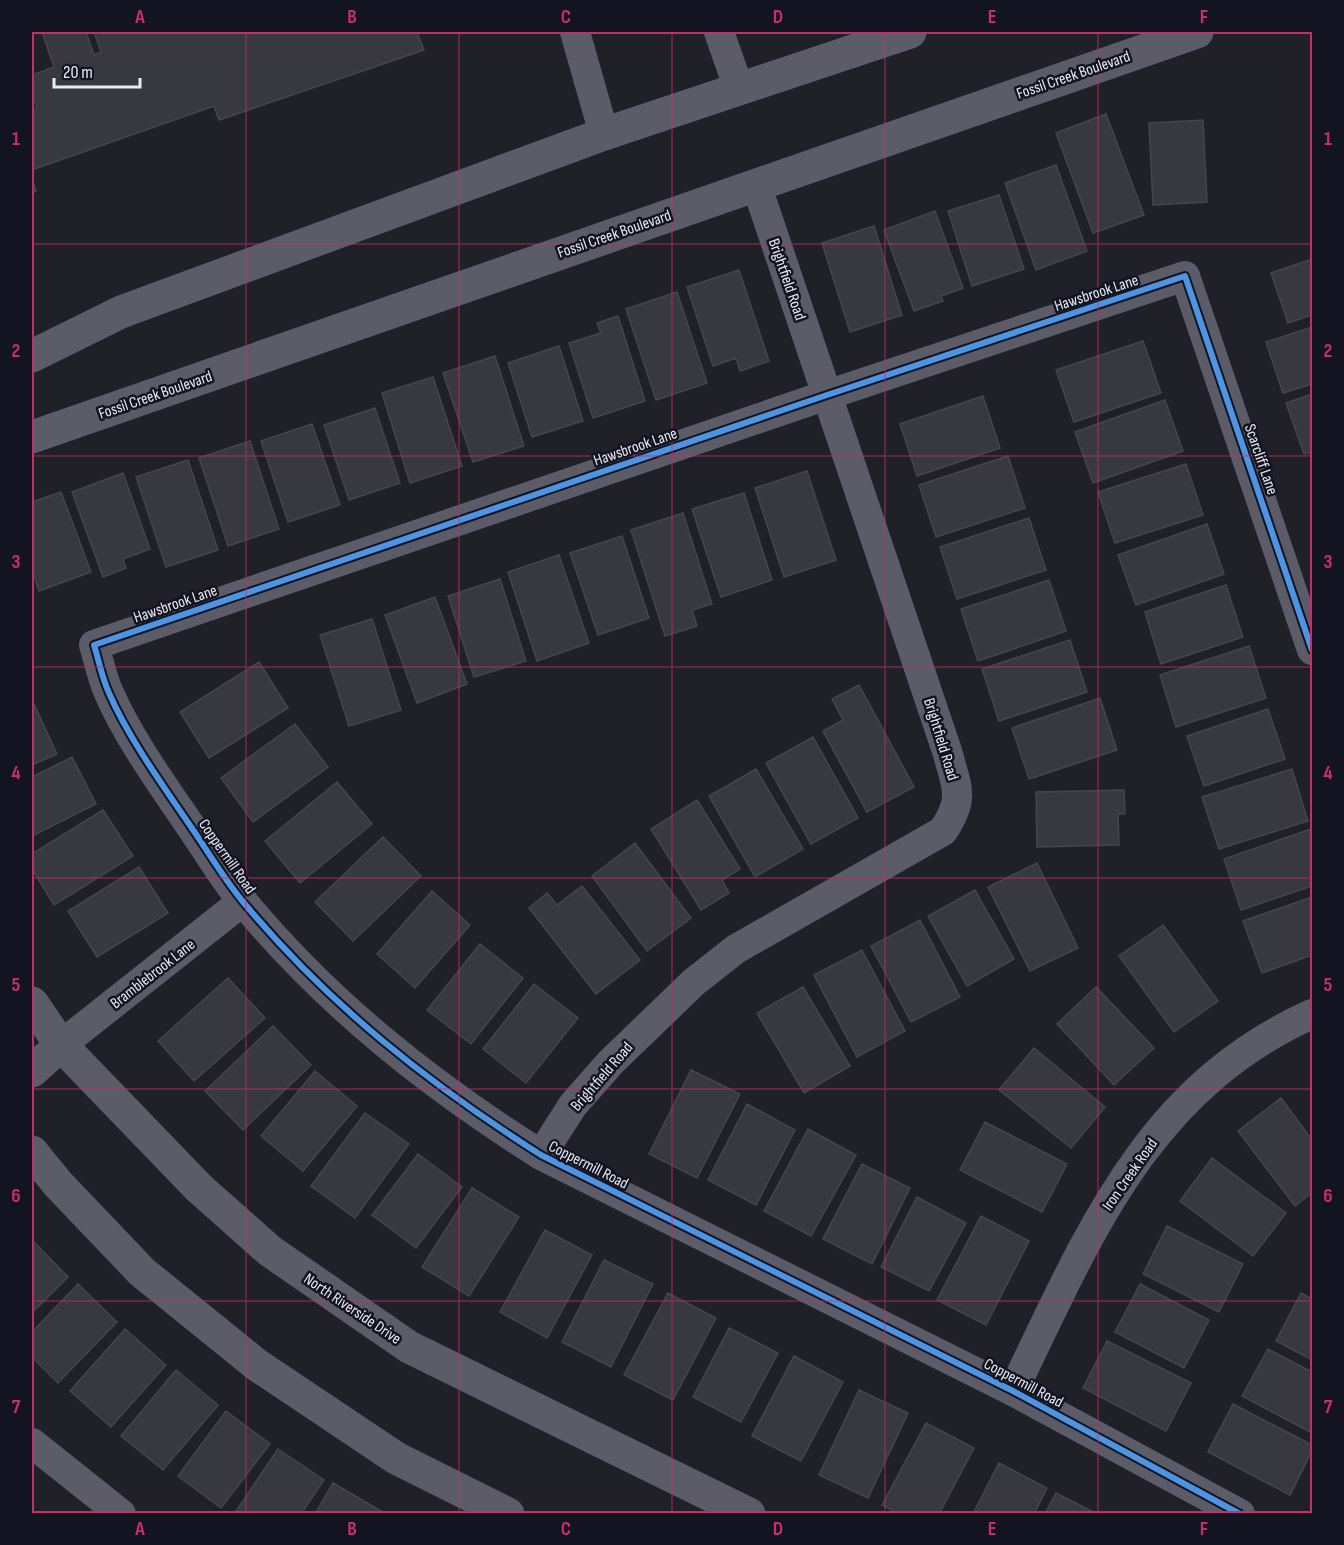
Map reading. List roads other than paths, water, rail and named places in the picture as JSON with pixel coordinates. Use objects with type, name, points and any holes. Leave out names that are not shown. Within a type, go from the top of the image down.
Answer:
[{"type":"main road","points":[[32,356],[121,312],[604,134],[910,32]]},
{"type":"main road","name":"Fossil Creek Boulevard","points":[[32,437],[1197,32]]},
{"type":"main road","name":"North Riverside Drive","points":[[32,1003],[61,1045],[200,1188],[270,1251],[409,1347],[749,1514]]},
{"type":"main road","points":[[32,1071],[61,1045]]},
{"type":"main road","points":[[32,1152],[58,1184],[142,1272],[257,1365],[396,1458],[508,1514]]},
{"type":"street","points":[[575,32],[604,134]]},
{"type":"street","points":[[719,32],[739,89]]},
{"type":"street","name":"Brightfield Road","points":[[541,1155],[573,1105],[611,1062],[694,982],[736,949],[943,831],[955,813],[958,792],[948,754],[756,184]]},
{"type":"street","name":"Hawsbrook Lane","points":[[94,645],[827,395],[1185,276]]},
{"type":"street","name":"Scarcliff Lane","points":[[1185,276],[1312,650]]},
{"type":"street","name":"Coppermill Road","points":[[94,645],[108,692],[122,719],[172,800],[243,901],[287,951],[373,1034],[446,1092],[541,1155],[1012,1391],[1240,1514]]},
{"type":"street","name":"Bramblebrook Lane","points":[[61,1045],[243,901]]},
{"type":"street","name":"Iron Creek Road","points":[[1012,1391],[1083,1244],[1113,1193],[1143,1150],[1180,1107],[1240,1054],[1312,1014]]},
{"type":"street","points":[[32,1443],[121,1514]]}]
